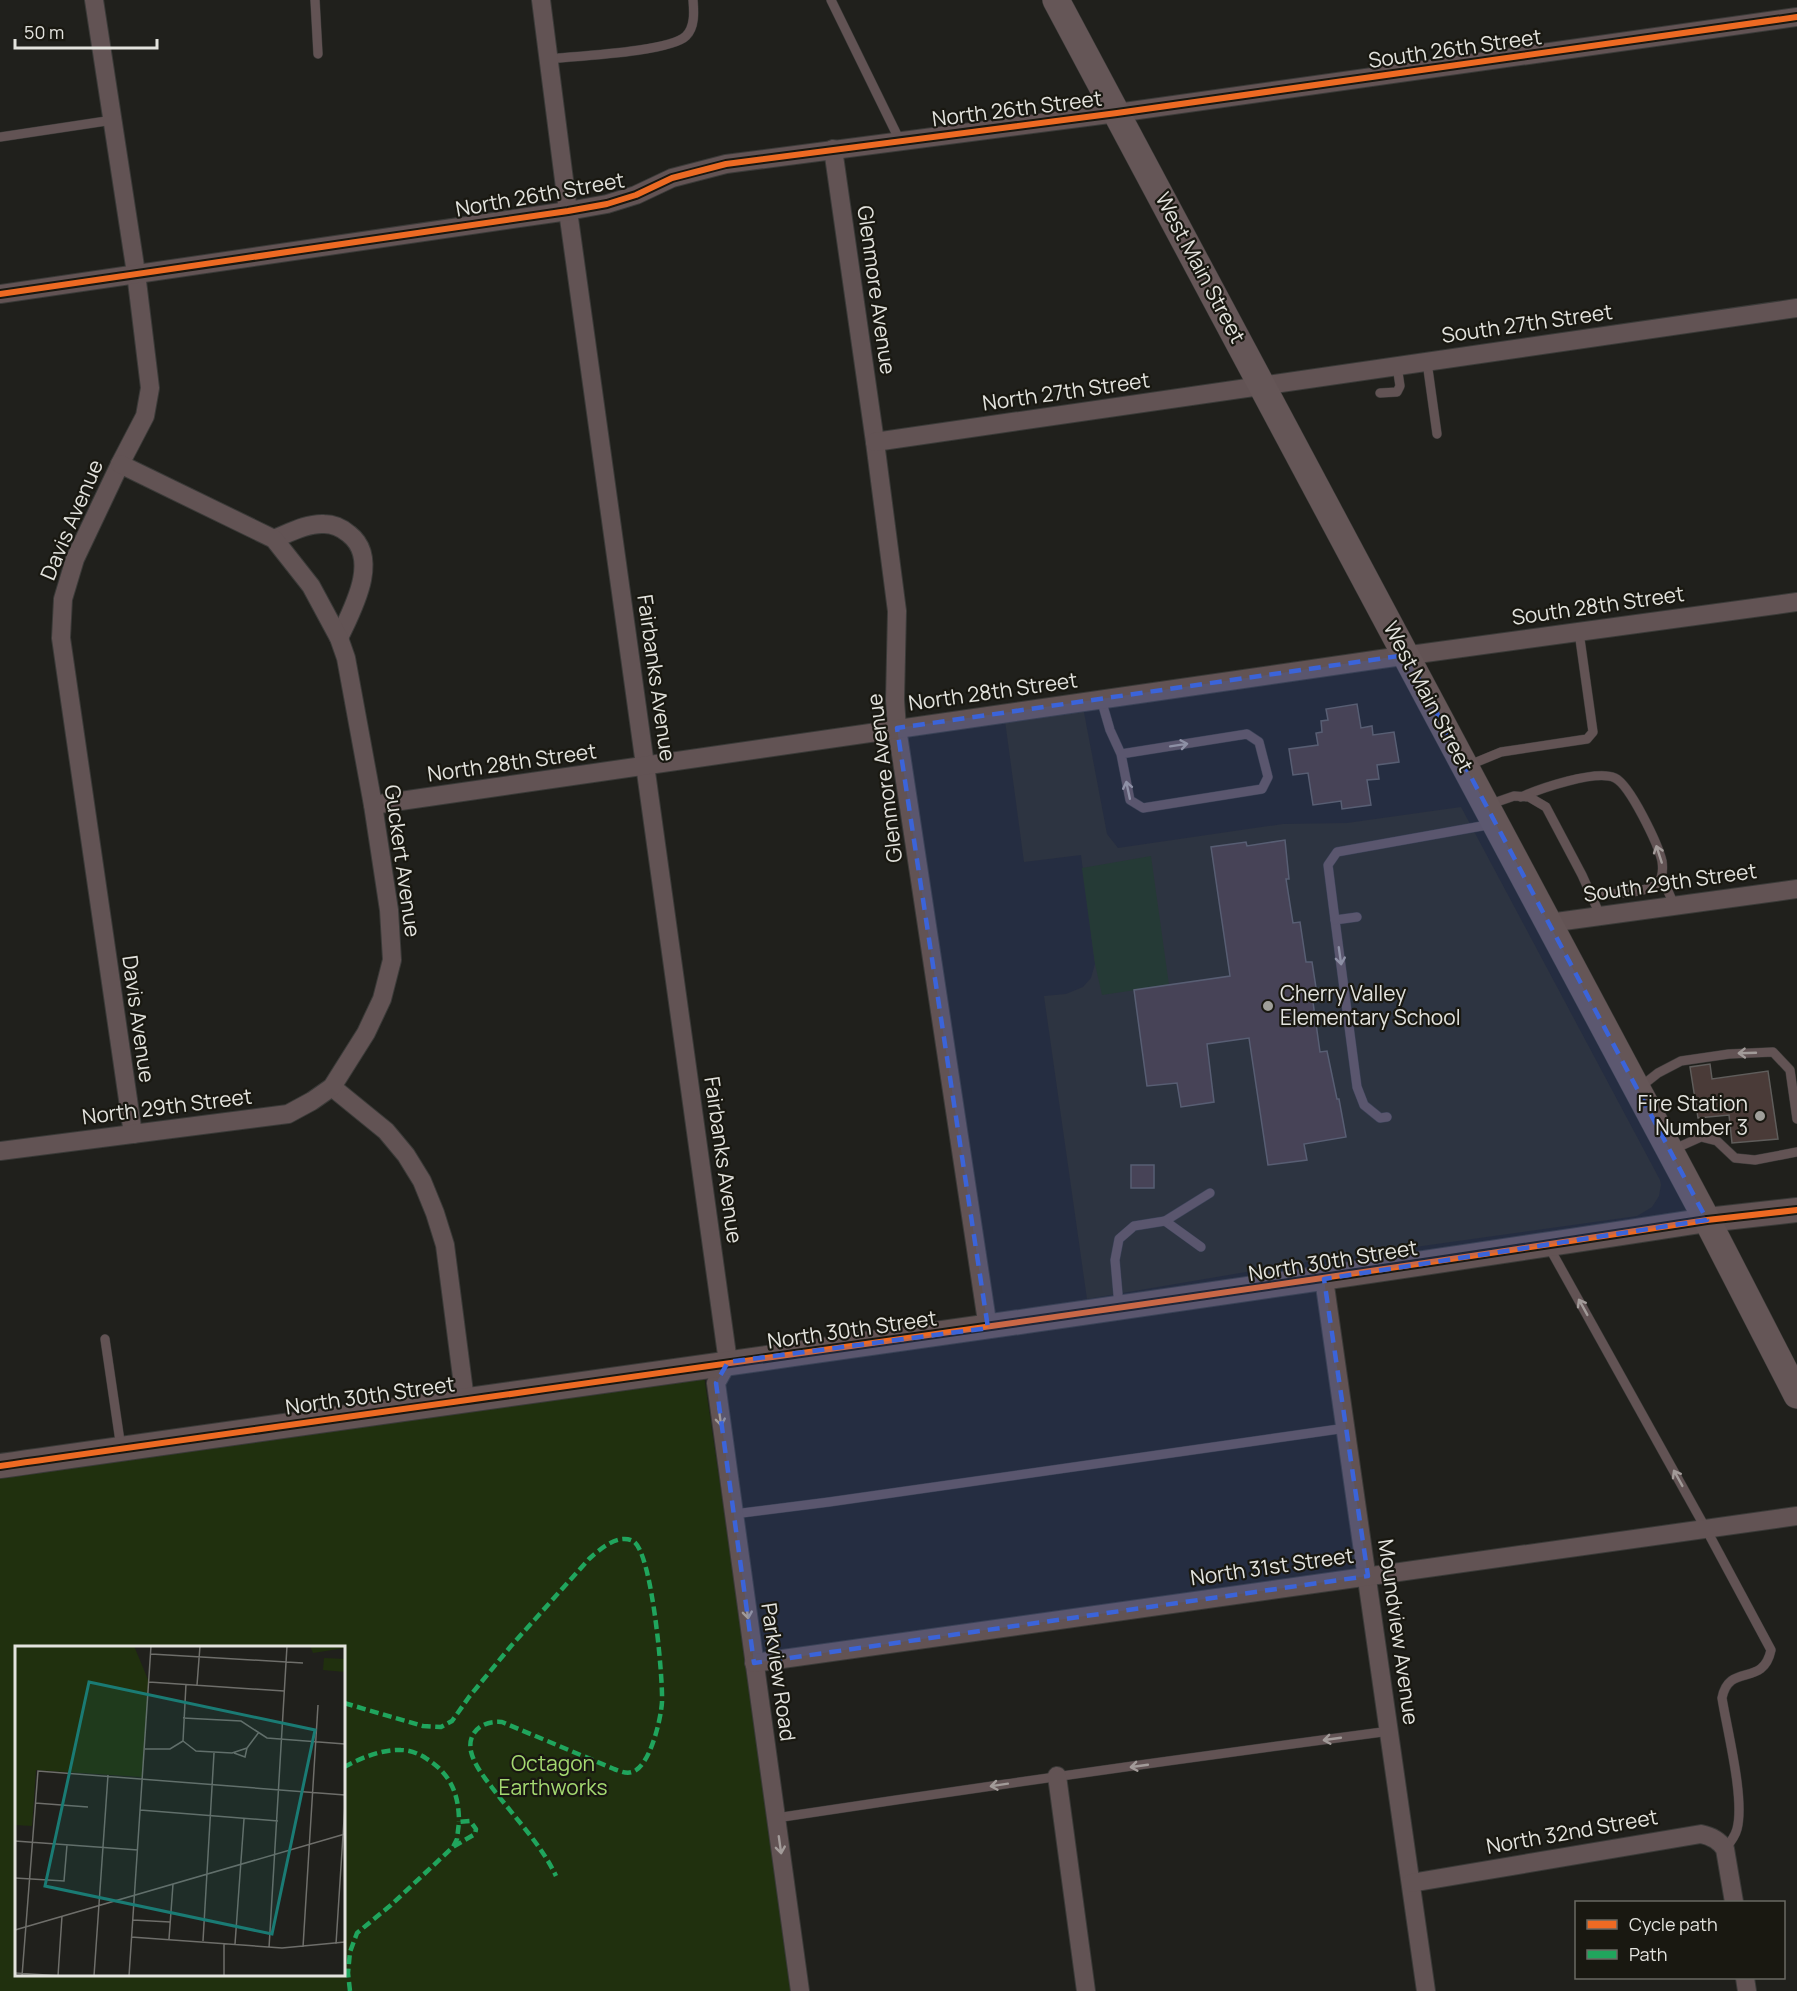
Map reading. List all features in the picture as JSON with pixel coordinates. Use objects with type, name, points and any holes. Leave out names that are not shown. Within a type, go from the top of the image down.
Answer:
[{"type":"main road","name":"West Main Street","points":[[1056,0],[1707,1220],[1797,1395]]},
{"type":"street","name":"Davis Avenue","points":[[94,0],[136,273],[150,388],[145,416],[75,560],[63,599],[61,638],[133,1134]]},
{"type":"street","name":"Fairbanks Avenue","points":[[541,0],[568,211],[728,1362]]},
{"type":"street","name":"South 26th Street","points":[[1117,113],[1797,17]]},
{"type":"street","name":"North 26th Street","points":[[0,294],[568,211],[607,204],[636,195],[672,178],[726,164],[1117,113]]},
{"type":"street","name":"Glenmore Avenue","points":[[833,149],[897,611],[895,700],[897,728],[988,1328]]},
{"type":"street","name":"South 27th Street","points":[[1263,386],[1797,308]]},
{"type":"street","name":"North 27th Street","points":[[875,442],[1263,386]]},
{"type":"street","name":"Guckert Avenue","points":[[120,464],[274,538],[311,586],[339,638],[346,658],[373,805],[389,910],[392,960],[378,1008],[366,1033],[332,1087]]},
{"type":"street","points":[[274,538],[307,526],[323,524],[341,527],[356,539],[362,555],[363,575],[356,600],[339,638]]},
{"type":"street","name":"South 28th Street","points":[[1406,655],[1797,602]]},
{"type":"street","name":"North 28th Street","points":[[373,805],[1406,655]]},
{"type":"street","name":"South 29th Street","points":[[1549,923],[1797,889]]},
{"type":"street","points":[[332,1087],[386,1131],[406,1155],[422,1181],[445,1245],[465,1400]]},
{"type":"street","name":"North 29th Street","points":[[0,1151],[288,1114],[332,1087]]},
{"type":"street","name":"North 30th Street","points":[[0,1466],[728,1362],[988,1328],[1707,1220],[1797,1210]]},
{"type":"street","name":"Moundview Avenue","points":[[1324,1279],[1426,1991]]},
{"type":"street","name":"Parkview Road","points":[[728,1362],[716,1383],[800,1991]]},
{"type":"street","name":"North 31st Street","points":[[754,1663],[1797,1516]]},
{"type":"street","points":[[1057,1776],[1086,1991]]},
{"type":"street","name":"North 32nd Street","points":[[1411,1883],[1693,1834],[1709,1836],[1727,1854]]},
{"type":"street","points":[[1727,1854],[1734,1901]]},
{"type":"lane","points":[[315,0],[318,54]]},
{"type":"lane","points":[[548,59],[669,44],[685,37],[692,27],[693,0]]},
{"type":"lane","points":[[831,0],[900,141]]},
{"type":"lane","points":[[0,137],[113,120]]},
{"type":"lane","points":[[1427,362],[1437,434]]},
{"type":"lane","points":[[1380,393],[1397,392],[1400,386],[1398,366]]},
{"type":"lane","points":[[1465,766],[1501,752],[1587,739],[1593,732],[1579,632]]},
{"type":"lane","points":[[1101,699],[1110,730],[1121,754],[1130,800],[1143,808],[1262,789],[1268,777],[1259,742],[1247,734],[1121,754]]},
{"type":"lane","points":[[1521,796],[1548,786],[1599,776],[1615,778],[1624,785],[1645,821],[1662,861],[1662,877],[1674,905]]},
{"type":"lane","points":[[1387,1117],[1380,1118],[1364,1105],[1357,1087],[1328,865],[1337,852],[1491,814],[1514,796],[1529,796],[1546,807],[1600,915]]},
{"type":"lane","points":[[1591,895],[1649,889],[1662,877]]},
{"type":"lane","points":[[1335,920],[1357,917]]},
{"type":"lane","points":[[1637,1089],[1658,1073],[1681,1061],[1729,1054],[1773,1052],[1794,1069],[1797,1119]]},
{"type":"lane","points":[[1670,1151],[1701,1137],[1717,1141],[1735,1158],[1755,1160],[1797,1152]]},
{"type":"lane","points":[[1119,1309],[1114,1260],[1119,1239],[1134,1226],[1165,1221],[1210,1193]]},
{"type":"lane","points":[[1165,1221],[1201,1247]]},
{"type":"lane","points":[[1548,1245],[1771,1650],[1769,1661],[1765,1666],[1753,1673],[1728,1681],[1724,1687],[1722,1698],[1737,1787],[1738,1815],[1738,1828],[1727,1854]]},
{"type":"lane","points":[[105,1340],[121,1448]]},
{"type":"lane","points":[[734,1514],[1346,1428]]},
{"type":"lane","points":[[776,1818],[1057,1776],[1390,1731]]},
{"type":"highlighted area","points":[[1406,655],[1707,1220],[1324,1279],[1368,1576],[754,1663],[716,1383],[728,1362],[988,1328],[897,728]]},
{"type":"shaded area","points":[[1082,702],[1107,834],[1118,848],[1283,824],[1347,823],[1461,807],[1660,1180],[1659,1196],[1652,1207],[1637,1216],[1293,1264],[1087,1299],[1044,996],[1066,994],[1083,987],[1091,978],[1095,964],[1081,855],[1024,862],[1004,713]]},
{"type":"green space","points":[[1151,856],[1169,985],[1102,995],[1095,964],[1082,868]]},
{"type":"green space","name":"Octagon Earthworks","points":[[704,1376],[795,1991],[0,1991],[0,1468]]},
{"type":"building","points":[[1357,704],[1361,728],[1372,726],[1373,735],[1394,732],[1399,762],[1377,765],[1379,779],[1367,780],[1371,805],[1342,809],[1341,801],[1313,805],[1308,773],[1293,775],[1289,749],[1318,745],[1316,733],[1322,732],[1321,721],[1328,720],[1326,709]]},
{"type":"building","points":[[1285,840],[1289,879],[1286,879],[1293,923],[1300,922],[1306,962],[1312,962],[1317,994],[1312,995],[1320,1052],[1327,1051],[1346,1137],[1304,1144],[1307,1160],[1268,1165],[1249,1038],[1207,1044],[1214,1102],[1181,1107],[1177,1083],[1147,1086],[1134,990],[1230,976],[1211,847],[1246,842],[1247,846]]},
{"type":"building","points":[[1710,1064],[1712,1079],[1768,1071],[1778,1139],[1732,1143],[1729,1115],[1698,1118],[1690,1067]]},
{"type":"building","points":[[1131,1165],[1154,1165],[1154,1188],[1131,1188]]},
{"type":"marked path","points":[[345,1703],[423,1726],[441,1727],[452,1721],[511,1646],[589,1559],[603,1547],[615,1541],[621,1539],[633,1541],[640,1550],[651,1590],[662,1689],[657,1730],[644,1761],[632,1772],[623,1772],[502,1722],[487,1723],[481,1726],[476,1730],[471,1741],[472,1755],[480,1771],[536,1844],[556,1876]]},
{"type":"marked path","points":[[345,1766],[364,1757],[386,1751],[404,1750],[418,1754],[435,1765],[448,1778],[455,1794],[459,1822]]},
{"type":"marked path","points":[[350,1991],[348,1973],[350,1952],[357,1933],[391,1905],[453,1847],[457,1839],[459,1822],[470,1821],[476,1829],[475,1834],[453,1847]]},
{"type":"cycle path","points":[[0,294],[568,211],[607,204],[636,195],[672,178],[726,164],[1117,113],[1797,17]]},
{"type":"cycle path","points":[[0,1466],[1067,1315],[1707,1220],[1797,1210]]},
{"type":"place","name":"Cherry Valley Elementary School","points":[[1268,1006]]},
{"type":"place","name":"Fire Station Number 3","points":[[1760,1116]]}]
